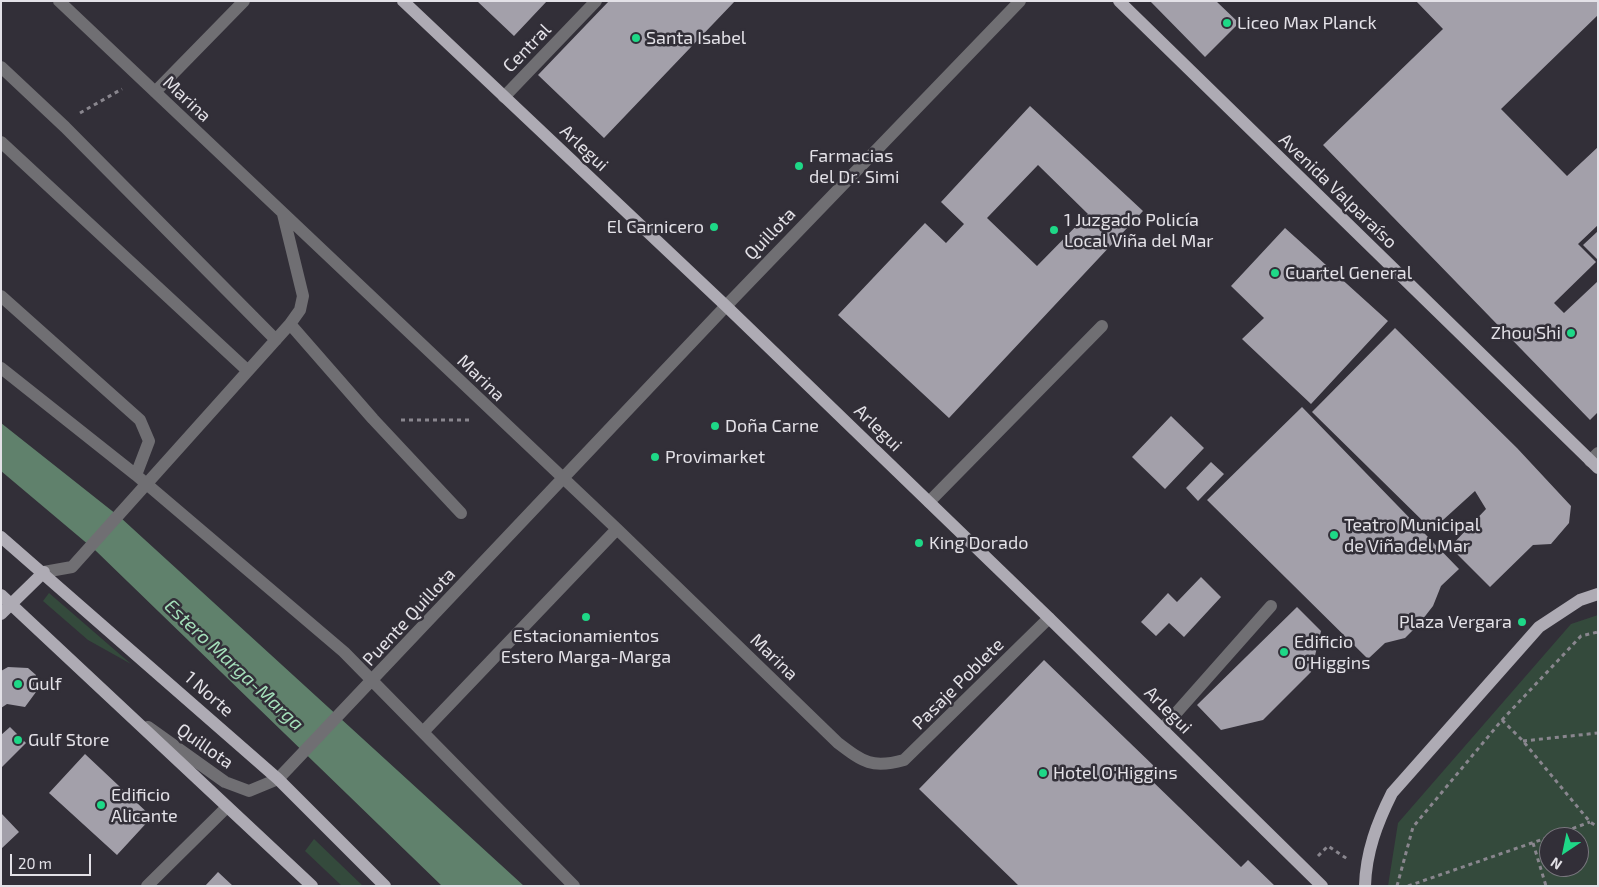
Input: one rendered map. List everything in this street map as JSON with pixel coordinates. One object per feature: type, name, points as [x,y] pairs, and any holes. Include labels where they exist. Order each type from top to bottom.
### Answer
[{"type":"main road","name":"Arlegui","points":[[403,1],[726,306],[1049,618],[1322,886]]},
{"type":"main road","name":"Avenida Valparaíso","points":[[1119,1],[1595,461]]},
{"type":"main road","name":"1 Norte","points":[[1,537],[44,572],[278,779],[385,886]]},
{"type":"main road","points":[[1,614],[44,572]]},
{"type":"main road","points":[[1365,886],[1365,871],[1377,823],[1392,793],[1539,627],[1580,600],[1598,594]]},
{"type":"main road","points":[[1,595],[13,604],[312,886]]},
{"type":"street","name":"Marina","points":[[59,1],[617,529],[838,743],[863,762],[885,766]]},
{"type":"street","points":[[155,92],[244,1]]},
{"type":"street","name":"Central","points":[[504,96],[596,1]]},
{"type":"street","name":"Quillota","points":[[548,494],[1020,1]]},
{"type":"street","points":[[1,67],[65,127],[276,340]]},
{"type":"street","points":[[1,142],[248,370]]},
{"type":"street","points":[[44,572],[72,568],[276,340],[300,310],[303,296],[283,214]]},
{"type":"street","points":[[1,296],[140,420],[149,441],[136,475]]},
{"type":"street","points":[[290,324],[373,419],[461,513]]},
{"type":"street","points":[[929,502],[1102,326]]},
{"type":"street","points":[[1,368],[136,475],[344,652],[574,886]]},
{"type":"street","name":"Puente Quillota","points":[[294,763],[548,494]]},
{"type":"street","points":[[423,732],[617,529]]},
{"type":"street","points":[[1162,729],[1271,606]]},
{"type":"street","name":"Pasaje Poblete","points":[[885,766],[904,760],[1049,618]]},
{"type":"street","name":"Quillota","points":[[124,709],[225,782],[249,791],[278,779],[294,763]]},
{"type":"street","points":[[147,886],[227,806]]},
{"type":"path","points":[[65,127],[76,115],[141,79]]},
{"type":"path","points":[[373,419],[500,420]]},
{"type":"path","points":[[1397,886],[1413,826],[1502,720],[1581,636],[1598,632]]},
{"type":"path","points":[[1502,720],[1523,741],[1590,822],[1598,827]]},
{"type":"path","points":[[1523,741],[1598,733]]},
{"type":"path","points":[[1576,827],[1590,822]]},
{"type":"path","points":[[1408,886],[1539,841]]},
{"type":"path","points":[[1533,843],[1546,886]]},
{"type":"shaded area","points":[[49,593],[131,664],[88,640],[43,601]]},
{"type":"shaded area","points":[[1598,615],[1598,886],[1388,886],[1398,823],[1571,624]]},
{"type":"shaded area","points":[[314,839],[363,886],[342,886],[305,851]]},
{"type":"water","name":"Estero Marga-Marga","points":[[1,423],[121,518],[524,886],[442,886],[96,551],[1,471]]},
{"type":"building","points":[[477,1],[547,1],[514,36]]},
{"type":"building","name":"Santa Isabel","points":[[609,1],[735,1],[604,138],[538,75]]},
{"type":"building","points":[[1150,1],[1216,1],[1239,23],[1205,57]]},
{"type":"building","points":[[1416,1],[1598,1],[1598,15],[1501,109],[1567,176],[1598,147],[1598,225],[1578,244],[1596,262],[1554,303],[1564,313],[1598,281],[1598,412],[1590,420],[1323,145],[1443,29]]},
{"type":"building","points":[[1030,106],[1143,211],[949,418],[838,315],[925,223],[946,243],[964,224],[941,202]],"holes":[[[1038,165],[1088,214],[1037,266],[987,218]]]},
{"type":"building","points":[[1285,228],[1388,321],[1311,404],[1242,339],[1264,318],[1231,286]]},
{"type":"building","points":[[1598,231],[1598,260],[1583,245]]},
{"type":"building","points":[[1395,328],[1517,448],[1571,506],[1569,523],[1551,544],[1533,545],[1490,587],[1450,547],[1486,509],[1475,491],[1432,530],[1312,412]]},
{"type":"building","name":"Teatro Municipal de Viña del Mar","points":[[1302,407],[1459,569],[1441,586],[1433,606],[1405,638],[1385,643],[1368,659],[1207,500]]},
{"type":"building","points":[[1171,416],[1204,448],[1165,489],[1132,457]]},
{"type":"building","points":[[1211,462],[1224,474],[1198,501],[1186,488]]},
{"type":"building","points":[[1201,577],[1221,597],[1184,637],[1169,623],[1156,636],[1141,622],[1168,593],[1177,602]]},
{"type":"building","name":"Edificio O'Higgins","points":[[1297,607],[1321,631],[1311,672],[1263,720],[1221,730],[1197,705]]},
{"type":"building","name":"Hotel O'Higgins","points":[[1044,660],[1156,768],[1148,777],[1241,867],[1248,860],[1275,886],[1019,886],[919,789]]},
{"type":"building","name":"Gulf","points":[[8,667],[28,668],[36,675],[36,692],[25,707],[7,704],[1,708],[1,671]]},
{"type":"building","points":[[10,727],[26,743],[1,768],[1,735]]},
{"type":"building","name":"Edificio Alicante","points":[[85,754],[152,817],[117,855],[49,793]]},
{"type":"building","points":[[1,813],[19,832],[1,849]]},
{"type":"building","points":[[218,872],[233,886],[205,886]]},
{"type":"place","name":"Liceo Max Planck","points":[[1227,23]]},
{"type":"place","name":"Santa Isabel","points":[[636,38]]},
{"type":"place","name":"Farmacias del Dr. Simi","points":[[799,166]]},
{"type":"place","name":"El Carnicero","points":[[714,227]]},
{"type":"place","name":"1 Juzgado Policía Local Viña del Mar","points":[[1054,230]]},
{"type":"place","name":"Cuartel General","points":[[1275,273]]},
{"type":"place","name":"Zhou Shi","points":[[1571,333]]},
{"type":"place","name":"Doña Carne","points":[[715,426]]},
{"type":"place","name":"Provimarket","points":[[655,457]]},
{"type":"place","name":"Teatro Municipal de Viña del Mar","points":[[1334,535]]},
{"type":"place","name":"King Dorado","points":[[919,543]]},
{"type":"place","name":"Estacionamientos Estero Marga-Marga","points":[[586,617]]},
{"type":"place","name":"Plaza Vergara","points":[[1522,622]]},
{"type":"place","name":"Edificio O'Higgins","points":[[1284,652]]},
{"type":"place","name":"Gulf","points":[[18,684]]},
{"type":"place","name":"Gulf Store","points":[[18,740]]},
{"type":"place","name":"Hotel O'Higgins","points":[[1043,773]]},
{"type":"place","name":"Edificio Alicante","points":[[101,805]]}]
